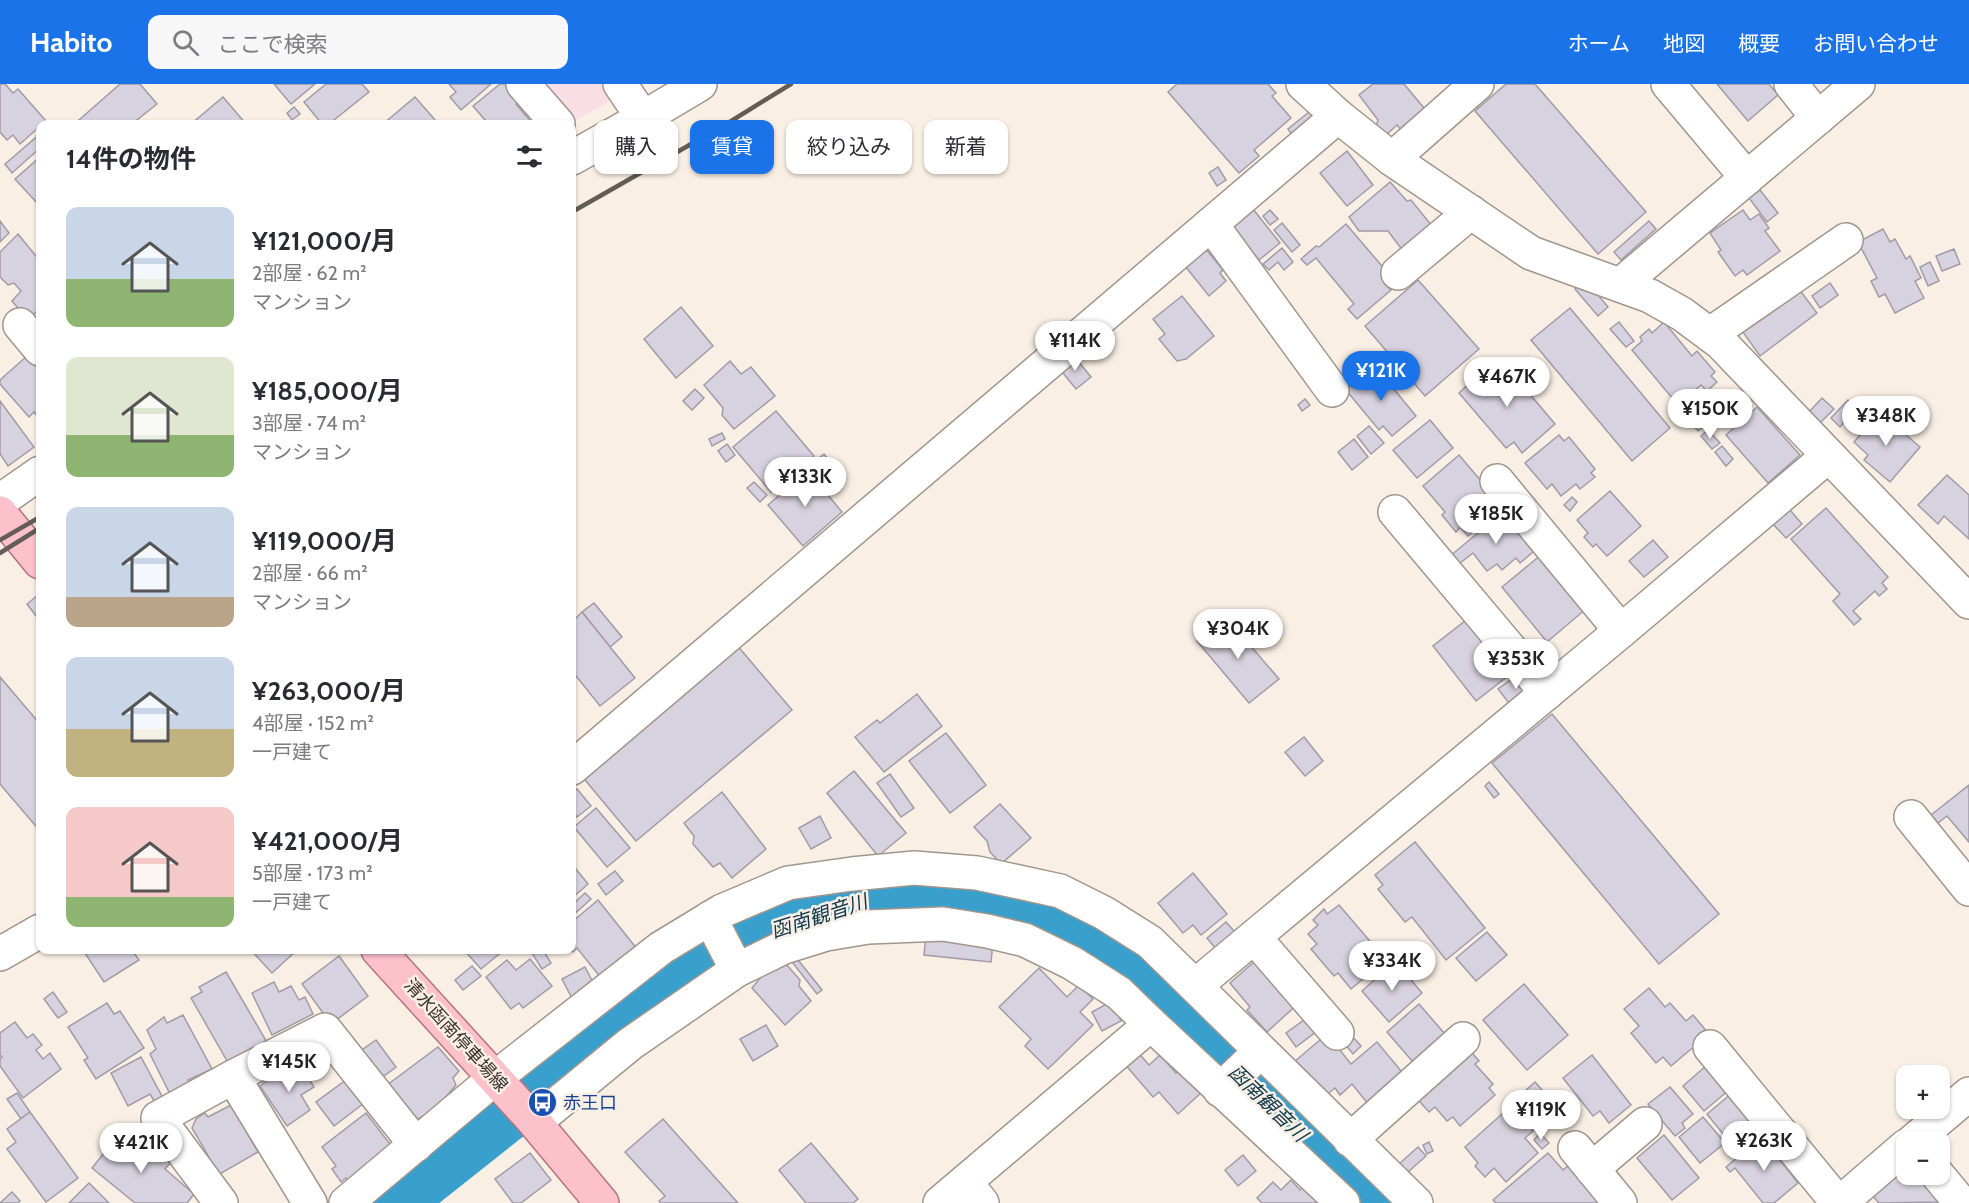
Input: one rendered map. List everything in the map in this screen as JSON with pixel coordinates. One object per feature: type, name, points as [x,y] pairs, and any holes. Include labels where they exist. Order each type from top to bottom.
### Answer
[{"type":"main road","points":[[0,513],[36,557]]},
{"type":"main road","name":"清水函南停車場線","points":[[382,954],[533,1120],[602,1203]]},
{"type":"street","points":[[523,84],[554,120]]},
{"type":"street","points":[[620,84],[644,118]]},
{"type":"street","points":[[576,150],[644,118],[700,84]]},
{"type":"street","points":[[1303,84],[1338,116],[1392,159],[1531,253],[1650,296],[1711,335],[1969,602]]},
{"type":"street","points":[[1392,159],[1477,84]]},
{"type":"street","points":[[1668,84],[1747,178]]},
{"type":"street","points":[[1791,84],[1818,118]]},
{"type":"street","points":[[1620,285],[1858,84]]},
{"type":"street","points":[[576,765],[1338,116]]},
{"type":"street","points":[[1398,273],[1471,212]]},
{"type":"street","points":[[1211,224],[1332,390]]},
{"type":"street","points":[[1711,335],[1846,240]]},
{"type":"street","points":[[1195,986],[1828,456]]},
{"type":"street","points":[[0,501],[36,476]]},
{"type":"street","points":[[1497,481],[1621,631]]},
{"type":"street","points":[[1395,512],[1547,693]]},
{"type":"street","points":[[1911,817],[1969,889]]},
{"type":"street","points":[[533,1120],[630,1044],[724,945],[722,911],[788,883],[914,868],[977,873],[1060,891],[1104,913],[1150,942],[1195,986],[1257,1055],[1416,1203]]},
{"type":"street","points":[[346,1203],[416,1145],[500,1083],[661,948],[724,945],[784,946],[826,934],[868,927],[943,924],[1025,940],[1072,963],[1119,993],[1224,1087],[1343,1203]]},
{"type":"street","points":[[0,954],[36,933]]},
{"type":"street","points":[[1254,937],[1337,1033]]},
{"type":"street","points":[[940,1203],[974,1192],[1151,1024]]},
{"type":"street","points":[[221,1203],[158,1119],[325,1030],[416,1145]]},
{"type":"street","points":[[1350,1140],[1463,1040]]},
{"type":"street","points":[[1710,1047],[1839,1203],[1896,1155]]},
{"type":"street","points":[[1224,1087],[1257,1055]]},
{"type":"street","points":[[233,1077],[310,1203]]},
{"type":"street","points":[[1925,1131],[1969,1094]]},
{"type":"street","points":[[1274,1134],[1306,1103]]},
{"type":"street","points":[[1620,1203],[1584,1158],[1645,1124]]},
{"type":"street","points":[[1946,1185],[1961,1203]]},
{"type":"shaded area","points":[[540,84],[641,84],[576,120],[571,120]]},
{"type":"building","points":[[0,84],[5,84],[13,93],[18,89],[45,120],[36,120],[36,130],[20,144],[13,135],[7,140],[0,132]]},
{"type":"building","points":[[120,84],[140,84],[157,104],[137,120],[79,120]]},
{"type":"building","points":[[274,84],[315,84],[291,104]]},
{"type":"building","points":[[326,84],[362,84],[369,92],[334,120],[319,120],[304,102]]},
{"type":"building","points":[[449,84],[491,84],[461,110],[450,97],[456,92]]},
{"type":"building","points":[[500,84],[505,84],[519,101],[516,104],[530,120],[485,120],[473,106]]},
{"type":"building","points":[[1177,84],[1268,84],[1276,93],[1272,96],[1291,118],[1254,150],[1259,156],[1239,173],[1168,92]]},
{"type":"building","points":[[1373,84],[1404,84],[1424,108],[1401,130],[1397,125],[1386,135],[1375,129],[1378,120],[1359,95]]},
{"type":"building","points":[[1506,84],[1535,84],[1646,212],[1598,254],[1475,111]]},
{"type":"building","points":[[1717,84],[1769,84],[1778,95],[1748,121]]},
{"type":"building","points":[[223,97],[243,120],[196,120]]},
{"type":"building","points":[[415,97],[435,120],[388,120]]},
{"type":"building","points":[[294,107],[300,114],[292,120],[287,113]]},
{"type":"building","points":[[1309,112],[1316,122],[1294,138],[1288,129]]},
{"type":"building","points":[[36,137],[36,152],[12,173],[5,164]]},
{"type":"building","points":[[1347,151],[1373,185],[1347,206],[1320,173]]},
{"type":"building","points":[[36,161],[36,202],[15,179]]},
{"type":"building","points":[[1218,167],[1226,180],[1217,186],[1209,173]]},
{"type":"building","points":[[1390,182],[1407,201],[1411,200],[1432,226],[1403,251],[1388,231],[1359,231],[1349,217]]},
{"type":"building","points":[[1760,190],[1778,213],[1767,222],[1749,198]]},
{"type":"building","points":[[1253,209],[1280,243],[1259,260],[1232,225]]},
{"type":"building","points":[[1270,210],[1278,219],[1270,225],[1263,216]]},
{"type":"building","points":[[1743,210],[1750,220],[1759,214],[1769,228],[1765,231],[1780,251],[1747,275],[1743,270],[1735,276],[1718,252],[1721,250],[1710,233]]},
{"type":"building","points":[[0,221],[9,233],[0,242]]},
{"type":"building","points":[[1649,221],[1656,229],[1621,260],[1614,252]]},
{"type":"building","points":[[1282,223],[1300,245],[1292,252],[1274,230]]},
{"type":"building","points":[[1346,224],[1393,279],[1386,285],[1391,290],[1357,319],[1348,309],[1354,304],[1316,258],[1307,265],[1301,259]]},
{"type":"building","points":[[1883,229],[1890,242],[1895,239],[1906,259],[1910,256],[1921,278],[1915,281],[1924,298],[1895,313],[1885,294],[1879,297],[1871,281],[1877,278],[1858,242]]},
{"type":"building","points":[[18,234],[36,256],[36,312],[28,320],[12,301],[21,291],[14,283],[8,285],[0,277],[0,252]]},
{"type":"building","points":[[1205,248],[1223,270],[1220,273],[1226,281],[1209,296],[1185,266]]},
{"type":"building","points":[[1282,248],[1293,262],[1284,270],[1278,262],[1269,270],[1263,264]]},
{"type":"building","points":[[1954,249],[1960,264],[1942,271],[1936,256]]},
{"type":"building","points":[[1930,262],[1939,281],[1928,286],[1920,267]]},
{"type":"building","points":[[1418,280],[1479,349],[1425,396],[1365,326]]},
{"type":"building","points":[[1830,283],[1838,295],[1820,308],[1812,296]]},
{"type":"building","points":[[1580,284],[1594,290],[1608,307],[1598,316],[1575,289]]},
{"type":"building","points":[[1796,285],[1817,313],[1760,356],[1740,328]]},
{"type":"building","points":[[1182,296],[1214,336],[1186,359],[1177,361],[1159,339],[1165,334],[1153,319]]},
{"type":"building","points":[[681,307],[713,346],[676,378],[644,339]]},
{"type":"building","points":[[1570,308],[1670,428],[1632,461],[1531,340]]},
{"type":"building","points":[[1619,322],[1634,341],[1626,347],[1610,329]]},
{"type":"building","points":[[1664,322],[1692,356],[1697,351],[1715,372],[1711,376],[1717,382],[1707,391],[1701,385],[1678,405],[1632,350],[1642,341],[1640,337],[1649,329],[1652,333]]},
{"type":"building","points":[[27,356],[36,366],[36,415],[34,412],[29,417],[0,384],[0,380]]},
{"type":"building","points":[[1074,356],[1091,377],[1076,389],[1059,368]]},
{"type":"building","points":[[1501,360],[1555,424],[1522,453],[1514,442],[1506,448],[1459,393],[1475,378],[1477,381]]},
{"type":"building","points":[[730,361],[741,374],[751,367],[775,396],[734,429],[722,415],[723,408],[704,385]]},
{"type":"building","points":[[1374,365],[1416,416],[1392,436],[1383,426],[1379,430],[1346,390]]},
{"type":"building","points":[[695,389],[704,398],[692,410],[683,401]]},
{"type":"building","points":[[1822,398],[1834,409],[1820,423],[1809,412]]},
{"type":"building","points":[[1305,399],[1310,405],[1302,411],[1298,405]]},
{"type":"building","points":[[1691,400],[1709,421],[1698,431],[1680,410]]},
{"type":"building","points":[[1848,400],[1857,408],[1840,427],[1831,418]]},
{"type":"building","points":[[0,401],[34,447],[8,466],[0,454]]},
{"type":"building","points":[[1757,407],[1800,455],[1768,483],[1726,435]]},
{"type":"building","points":[[776,411],[814,456],[771,492],[733,447]]},
{"type":"building","points":[[1880,412],[1920,447],[1890,482],[1864,460],[1868,455],[1854,442]]},
{"type":"building","points":[[1430,420],[1453,448],[1417,478],[1393,450]]},
{"type":"building","points":[[1369,426],[1384,443],[1371,454],[1357,436]]},
{"type":"building","points":[[1708,430],[1720,443],[1712,449],[1701,436]]},
{"type":"building","points":[[722,433],[725,439],[712,446],[709,439]]},
{"type":"building","points":[[1559,435],[1564,441],[1569,437],[1595,469],[1591,473],[1595,477],[1580,489],[1576,484],[1561,496],[1552,484],[1547,489],[1525,463]]},
{"type":"building","points":[[1354,439],[1368,457],[1352,470],[1338,452]]},
{"type":"building","points":[[727,444],[735,455],[726,462],[718,451]]},
{"type":"building","points":[[1722,446],[1733,459],[1726,466],[1715,452]]},
{"type":"building","points":[[824,454],[838,472],[824,484],[810,465]]},
{"type":"building","points":[[1459,455],[1503,507],[1468,536],[1460,527],[1456,532],[1442,515],[1445,512],[1423,486]]},
{"type":"building","points":[[808,471],[842,512],[803,546],[768,505]]},
{"type":"building","points":[[1947,475],[1969,495],[1969,539],[1944,516],[1938,524],[1918,505]]},
{"type":"building","points":[[754,482],[767,495],[760,502],[747,488]]},
{"type":"building","points":[[1610,491],[1641,526],[1607,556],[1596,544],[1593,547],[1584,537],[1588,533],[1577,520]]},
{"type":"building","points":[[1572,497],[1577,502],[1570,511],[1564,505]]},
{"type":"building","points":[[1826,508],[1888,577],[1882,583],[1887,589],[1879,596],[1875,591],[1853,611],[1861,619],[1854,625],[1833,601],[1840,594],[1791,539]]},
{"type":"building","points":[[1507,509],[1519,524],[1514,528],[1520,535],[1525,530],[1539,547],[1520,563],[1516,558],[1502,570],[1497,564],[1487,571],[1473,553],[1451,570],[1444,561]]},
{"type":"building","points":[[1790,510],[1802,524],[1786,538],[1773,524]]},
{"type":"building","points":[[1653,540],[1668,557],[1644,577],[1629,561]]},
{"type":"building","points":[[1542,554],[1587,608],[1547,642],[1502,587]]},
{"type":"building","points":[[36,597],[36,616],[27,604]]},
{"type":"building","points":[[594,603],[622,637],[610,647],[582,612]]},
{"type":"building","points":[[582,612],[635,678],[600,706],[576,676],[576,618]]},
{"type":"building","points":[[1226,617],[1279,679],[1249,703],[1197,641]]},
{"type":"building","points":[[1470,617],[1513,672],[1476,701],[1433,646]]},
{"type":"building","points":[[736,644],[792,710],[636,841],[580,774]]},
{"type":"building","points":[[1519,674],[1533,692],[1512,707],[1498,689]]},
{"type":"building","points":[[0,677],[36,719],[36,826],[0,784]]},
{"type":"building","points":[[917,694],[942,726],[884,772],[855,737],[877,720],[880,723]]},
{"type":"building","points":[[1552,714],[1719,914],[1659,964],[1492,763]]},
{"type":"building","points":[[946,733],[986,785],[950,813],[909,761]]},
{"type":"building","points":[[1304,737],[1323,761],[1305,776],[1285,752]]},
{"type":"building","points":[[854,771],[906,833],[878,856],[827,793]]},
{"type":"building","points":[[890,774],[914,808],[901,817],[877,783]]},
{"type":"building","points":[[1489,782],[1499,794],[1494,798],[1485,786]]},
{"type":"building","points":[[1969,785],[1969,842],[1947,816],[1938,823],[1931,815]]},
{"type":"building","points":[[576,790],[591,806],[577,817],[576,816]]},
{"type":"building","points":[[722,792],[766,849],[732,878],[720,863],[713,867],[693,844],[694,836],[684,823]]},
{"type":"building","points":[[1000,804],[1031,838],[1001,864],[990,852],[987,841],[974,827]]},
{"type":"building","points":[[596,808],[630,848],[607,867],[576,829],[576,825]]},
{"type":"building","points":[[820,816],[831,838],[811,849],[799,828]]},
{"type":"building","points":[[1415,842],[1485,928],[1446,960],[1412,917],[1405,922],[1378,889],[1383,885],[1375,875]]},
{"type":"building","points":[[576,869],[588,884],[576,894]]},
{"type":"building","points":[[615,871],[623,881],[606,895],[598,884]]},
{"type":"building","points":[[1193,873],[1227,914],[1201,935],[1193,925],[1183,933],[1158,903]]},
{"type":"building","points":[[585,893],[591,899],[576,912],[576,901]]},
{"type":"building","points":[[598,900],[637,949],[601,978],[576,949],[576,919]]},
{"type":"building","points":[[1339,905],[1386,960],[1351,989],[1338,973],[1334,976],[1311,949],[1317,944],[1308,934],[1318,925],[1313,920],[1324,909],[1327,914]]},
{"type":"building","points":[[1226,922],[1241,939],[1221,955],[1207,938]]},
{"type":"building","points":[[1487,932],[1507,955],[1476,981],[1456,958]]},
{"type":"building","points":[[926,935],[993,942],[991,962],[924,955]]},
{"type":"building","points":[[86,954],[135,954],[139,960],[104,982]]},
{"type":"building","points":[[255,954],[293,954],[272,973]]},
{"type":"building","points":[[468,954],[499,954],[481,969]]},
{"type":"building","points":[[533,954],[545,954],[551,963],[542,969]]},
{"type":"building","points":[[794,955],[822,990],[817,994],[789,958]]},
{"type":"building","points":[[339,956],[368,996],[331,1024],[302,984]]},
{"type":"building","points":[[530,959],[552,986],[523,1008],[519,1003],[511,1009],[486,977],[507,960],[516,970]]},
{"type":"building","points":[[1255,961],[1301,1001],[1267,1032],[1247,1010],[1250,1007],[1230,983]]},
{"type":"building","points":[[785,963],[800,980],[799,986],[811,1001],[785,1025],[752,988],[770,966],[775,970]]},
{"type":"building","points":[[1391,965],[1397,971],[1401,968],[1422,993],[1389,1022],[1362,991]]},
{"type":"building","points":[[472,966],[481,976],[463,990],[455,980]]},
{"type":"building","points":[[585,967],[597,990],[574,1002],[562,979]]},
{"type":"building","points":[[1039,968],[1067,997],[1079,985],[1093,999],[1080,1012],[1093,1025],[1048,1069],[1025,1046],[1031,1039],[999,1007]]},
{"type":"building","points":[[226,972],[268,1044],[230,1066],[191,998],[202,992],[199,987]]},
{"type":"building","points":[[274,982],[279,992],[291,986],[299,1000],[305,997],[313,1014],[272,1035],[252,993]]},
{"type":"building","points":[[1524,984],[1568,1035],[1527,1070],[1483,1020]]},
{"type":"building","points":[[1649,988],[1665,1007],[1670,1003],[1686,1021],[1693,1015],[1709,1034],[1671,1066],[1663,1057],[1656,1063],[1631,1033],[1639,1026],[1624,1009]]},
{"type":"building","points":[[53,992],[67,1012],[58,1018],[44,999]]},
{"type":"building","points":[[1112,1001],[1121,1021],[1102,1031],[1092,1012]]},
{"type":"building","points":[[107,1003],[114,1014],[120,1011],[144,1048],[96,1079],[84,1060],[88,1058],[68,1027]]},
{"type":"building","points":[[1419,1004],[1451,1041],[1419,1069],[1387,1032]]},
{"type":"building","points":[[183,1015],[212,1069],[188,1080],[189,1083],[170,1094],[150,1054],[156,1049],[147,1030],[164,1017],[167,1023]]},
{"type":"building","points":[[1311,1015],[1321,1028],[1296,1047],[1286,1033]]},
{"type":"building","points":[[15,1022],[27,1038],[33,1034],[42,1045],[36,1050],[43,1059],[50,1053],[61,1069],[23,1098],[0,1066],[2,1057],[0,1055],[0,1033]]},
{"type":"building","points":[[766,1025],[778,1046],[753,1061],[740,1039]]},
{"type":"building","points":[[1327,1034],[1351,1064],[1377,1042],[1407,1078],[1369,1105],[1352,1084],[1340,1095],[1335,1088],[1324,1097],[1294,1062]]},
{"type":"building","points":[[1352,1036],[1361,1046],[1353,1054],[1344,1043]]},
{"type":"building","points":[[376,1040],[396,1067],[376,1082],[356,1054]]},
{"type":"building","points":[[1466,1046],[1479,1061],[1475,1064],[1493,1084],[1489,1088],[1495,1095],[1460,1126],[1453,1117],[1447,1121],[1435,1107],[1429,1112],[1413,1094]]},
{"type":"building","points":[[438,1047],[459,1071],[453,1078],[456,1085],[434,1111],[418,1119],[383,1088]]},
{"type":"building","points":[[1136,1050],[1149,1065],[1160,1055],[1176,1073],[1182,1068],[1203,1091],[1178,1114],[1159,1092],[1153,1097],[1123,1062]]},
{"type":"building","points":[[1592,1055],[1631,1105],[1609,1123],[1600,1111],[1593,1116],[1563,1078]]},
{"type":"building","points":[[141,1057],[164,1100],[156,1104],[150,1094],[128,1106],[111,1073]]},
{"type":"building","points":[[297,1061],[314,1087],[301,1095],[310,1110],[287,1126],[260,1086]]},
{"type":"building","points":[[1707,1065],[1729,1090],[1704,1111],[1683,1086]]},
{"type":"building","points":[[350,1077],[368,1100],[334,1126],[316,1102]]},
{"type":"building","points":[[1535,1082],[1552,1101],[1534,1116],[1518,1097]]},
{"type":"building","points":[[1670,1087],[1693,1114],[1682,1123],[1685,1128],[1675,1136],[1648,1104]]},
{"type":"building","points":[[17,1093],[30,1112],[21,1119],[7,1099]]},
{"type":"building","points":[[1732,1093],[1753,1119],[1728,1140],[1707,1114]]},
{"type":"building","points":[[231,1105],[258,1152],[218,1175],[192,1128],[196,1119],[205,1113],[208,1117]]},
{"type":"building","points":[[1511,1106],[1533,1131],[1525,1138],[1538,1153],[1506,1182],[1494,1168],[1485,1177],[1475,1166],[1478,1163],[1465,1147]]},
{"type":"building","points":[[30,1112],[78,1178],[46,1202],[7,1149],[16,1142],[7,1129]]},
{"type":"building","points":[[366,1113],[393,1148],[348,1181],[346,1178],[341,1182],[332,1169],[336,1166],[322,1147]]},
{"type":"building","points":[[1703,1117],[1725,1143],[1700,1163],[1679,1137]]},
{"type":"building","points":[[663,1119],[738,1203],[661,1203],[659,1201],[665,1196],[625,1152]]},
{"type":"building","points":[[121,1132],[146,1153],[151,1147],[170,1163],[165,1169],[194,1194],[187,1203],[135,1203],[92,1168]]},
{"type":"building","points":[[1540,1133],[1549,1143],[1542,1149],[1534,1140]]},
{"type":"building","points":[[1664,1135],[1699,1178],[1672,1200],[1637,1158]]},
{"type":"building","points":[[1762,1137],[1798,1183],[1774,1203],[1763,1203],[1735,1168],[1730,1172],[1726,1167]]},
{"type":"building","points":[[1429,1142],[1433,1151],[1427,1154],[1423,1145]]},
{"type":"building","points":[[811,1143],[858,1199],[853,1203],[806,1203],[779,1170]]},
{"type":"building","points":[[1418,1147],[1426,1156],[1407,1173],[1399,1164]]},
{"type":"building","points":[[530,1153],[551,1180],[521,1203],[513,1203],[495,1179]]},
{"type":"building","points":[[1548,1153],[1563,1170],[1568,1166],[1599,1203],[1496,1203],[1493,1200]]},
{"type":"building","points":[[1243,1155],[1256,1171],[1238,1186],[1225,1170]]},
{"type":"building","points":[[1896,1175],[1896,1185],[1928,1185],[1941,1202],[1879,1203],[1872,1195]]},
{"type":"building","points":[[1291,1180],[1300,1190],[1303,1187],[1318,1203],[1262,1203],[1257,1198],[1273,1182],[1281,1190]]},
{"type":"building","points":[[89,1183],[109,1203],[69,1203]]},
{"type":"building","points":[[12,1192],[20,1201],[18,1203],[0,1203]]},
{"type":"waterway","name":"函南観音川","points":[[391,1203],[696,961],[787,922],[819,912],[877,897],[951,895],[1061,927],[1146,983],[1370,1203]]},
{"type":"railway","points":[[576,210],[728,123],[791,84]]},
{"type":"railway","points":[[0,540],[36,519]]},
{"type":"railway","points":[[0,553],[36,530]]},
{"type":"place","name":"赤王口","points":[[542,1103]]}]
